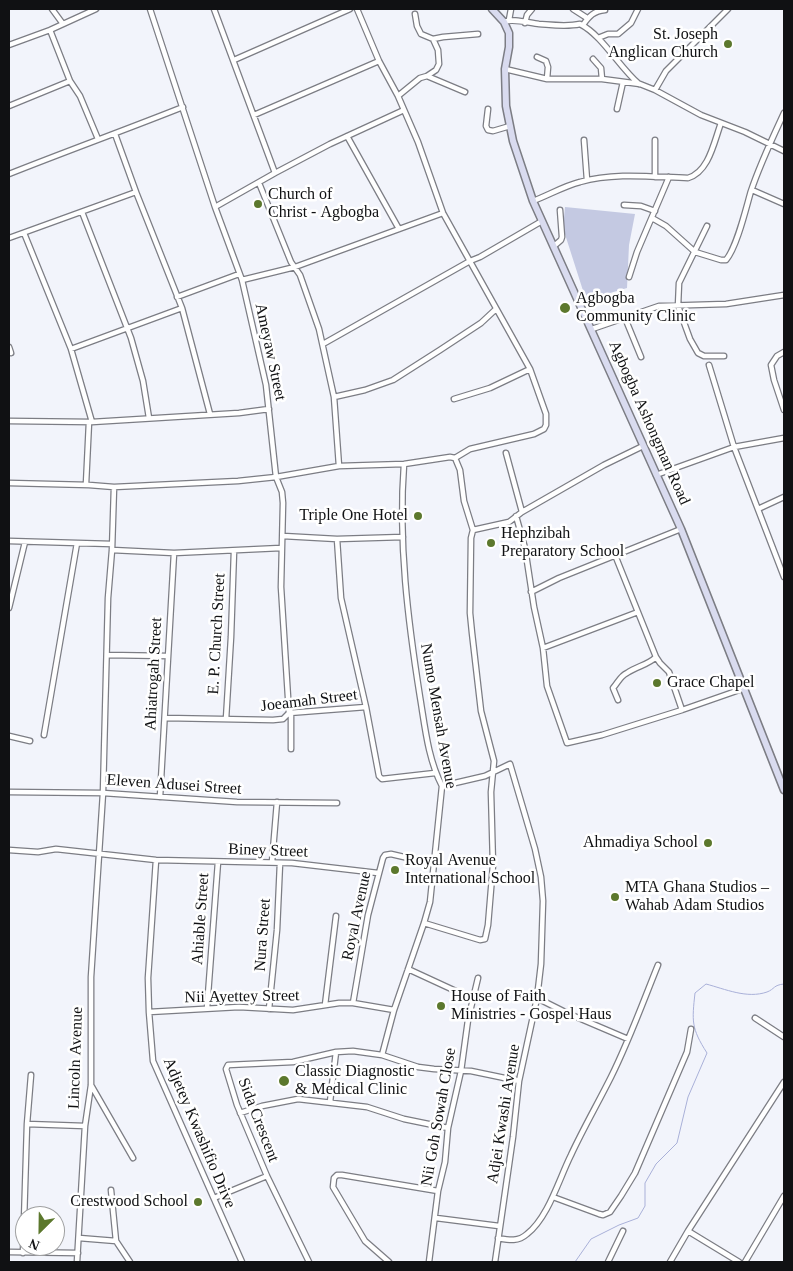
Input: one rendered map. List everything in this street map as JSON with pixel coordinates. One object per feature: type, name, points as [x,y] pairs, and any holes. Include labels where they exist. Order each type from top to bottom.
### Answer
[{"type":"street","points":[[52,9],[63,24]]},
{"type":"street","points":[[9,45],[50,30],[96,9]]},
{"type":"street","name":"Ameyaw Street","points":[[150,9],[215,207],[242,280],[266,384],[276,477],[282,492],[281,596],[291,749]]},
{"type":"street","points":[[214,9],[275,173]]},
{"type":"street","points":[[234,60],[350,9]]},
{"type":"street","points":[[9,483],[86,484],[114,487],[276,477],[339,466],[404,464],[450,457],[455,458],[470,449],[534,434],[544,429],[546,414],[530,369],[443,213],[418,142],[398,96],[379,61],[357,9]]},
{"type":"street","points":[[492,9],[506,21],[566,26],[580,24],[598,38],[616,60],[640,84]]},
{"type":"street","points":[[506,21],[510,9]]},
{"type":"street","points":[[525,23],[532,9]]},
{"type":"street","points":[[573,9],[587,18]]},
{"type":"street","points":[[598,38],[608,34],[618,34],[631,23],[638,9]]},
{"type":"street","points":[[655,90],[666,71],[728,9]]},
{"type":"street","points":[[583,26],[587,18],[596,11],[605,10]]},
{"type":"street","points":[[398,96],[420,78],[436,70],[439,64],[438,50],[433,40],[421,34],[417,26],[415,14]]},
{"type":"street","name":"Agbogba Ashongman Road","points":[[506,21],[510,39],[506,69],[505,101],[510,126],[534,201],[681,529],[784,790]]},
{"type":"street","points":[[50,30],[70,81],[80,96],[98,139]]},
{"type":"street","points":[[433,40],[443,37],[478,34]]},
{"type":"street","points":[[537,57],[546,61],[548,67],[547,79]]},
{"type":"street","points":[[593,59],[601,68],[602,79]]},
{"type":"street","points":[[254,115],[379,61]]},
{"type":"street","points":[[506,69],[547,79],[602,79],[640,84],[655,90],[700,115],[784,151]]},
{"type":"street","points":[[427,76],[465,92]]},
{"type":"street","points":[[9,106],[70,81]]},
{"type":"street","points":[[617,109],[623,82]]},
{"type":"street","points":[[9,174],[183,107]]},
{"type":"street","points":[[488,109],[486,126],[488,130],[493,131],[510,126]]},
{"type":"street","points":[[215,207],[330,144],[404,110]]},
{"type":"street","points":[[652,218],[666,226],[695,252],[721,260],[728,258],[769,143],[784,113]]},
{"type":"street","points":[[534,201],[566,186],[587,180],[614,176],[688,178],[695,176],[706,164],[722,123]]},
{"type":"street","points":[[115,134],[182,308],[210,414]]},
{"type":"street","points":[[347,136],[399,230]]},
{"type":"street","points":[[584,140],[587,180]]},
{"type":"street","points":[[655,140],[655,176]]},
{"type":"street","points":[[629,277],[637,252],[669,177]]},
{"type":"street","points":[[259,183],[291,262],[300,275],[306,289],[324,344],[334,397],[339,466]]},
{"type":"street","points":[[752,190],[784,204]]},
{"type":"street","points":[[9,238],[136,192]]},
{"type":"street","points":[[624,205],[641,206],[655,211]]},
{"type":"street","points":[[554,246],[562,237],[560,210]]},
{"type":"street","points":[[82,212],[127,328],[143,381],[149,418]]},
{"type":"street","points":[[242,280],[294,267],[443,213]]},
{"type":"street","points":[[324,344],[542,221]]},
{"type":"street","points":[[707,226],[679,282],[678,306],[690,339],[698,353],[704,356],[724,356]]},
{"type":"street","points":[[24,233],[71,349],[91,422],[86,484]]},
{"type":"street","points":[[177,297],[239,274]]},
{"type":"street","points":[[592,329],[659,306],[726,304],[784,294]]},
{"type":"street","points":[[71,349],[182,308]]},
{"type":"street","points":[[334,397],[365,390],[392,380],[481,323],[496,309]]},
{"type":"street","points":[[625,318],[641,357]]},
{"type":"street","points":[[9,347],[11,353]]},
{"type":"street","points":[[784,352],[778,356],[771,366],[784,410]]},
{"type":"street","points":[[709,365],[734,447],[758,509],[782,560],[784,577]]},
{"type":"street","points":[[454,399],[490,388],[530,369]]},
{"type":"street","points":[[9,421],[91,422],[239,413],[269,409]]},
{"type":"street","points":[[656,475],[734,447],[784,438]]},
{"type":"street","points":[[473,530],[509,522],[522,512],[604,464],[643,446]]},
{"type":"street","points":[[506,453],[522,512]]},
{"type":"street","points":[[424,923],[480,940],[485,939],[493,865],[492,771],[494,761],[481,711],[471,623],[471,538],[473,530],[464,501],[460,470],[455,458]]},
{"type":"street","name":"Numo Mensah Avenue","points":[[382,1055],[394,1010],[430,902],[442,786],[435,773],[426,735],[411,640],[403,537],[404,464]]},
{"type":"street","name":"Lincoln Avenue","points":[[77,1262],[85,1126],[91,1085],[91,977],[103,793],[108,598],[114,487]]},
{"type":"street","points":[[758,509],[784,497]]},
{"type":"street","points":[[516,516],[525,548],[531,592],[543,648],[547,686],[567,743],[594,738],[745,688]]},
{"type":"street","points":[[531,592],[559,578],[681,529]]},
{"type":"street","points":[[283,536],[337,539],[403,537]]},
{"type":"street","points":[[337,539],[341,598],[380,778],[382,780],[435,773]]},
{"type":"street","points":[[9,541],[112,544]]},
{"type":"street","points":[[9,608],[25,542]]},
{"type":"street","points":[[44,735],[78,543]]},
{"type":"street","points":[[112,550],[174,553],[281,548]]},
{"type":"street","name":"E. P. Church Street","points":[[226,719],[234,551]]},
{"type":"street","name":"Ahiatrogah Street","points":[[160,797],[174,553]]},
{"type":"street","points":[[615,556],[656,657],[669,672],[682,710]]},
{"type":"street","points":[[543,648],[638,612]]},
{"type":"street","points":[[107,655],[168,656]]},
{"type":"street","points":[[618,700],[613,688],[621,677],[627,672],[651,662],[656,657]]},
{"type":"street","name":"Joeamah Street","points":[[165,718],[273,720],[283,719],[290,713],[366,707]]},
{"type":"street","points":[[9,736],[30,741]]},
{"type":"street","name":"Adjei Kwashi Avenue","points":[[492,771],[510,764],[527,818],[541,877],[543,901],[541,964],[537,998],[519,1081],[495,1262]]},
{"type":"street","points":[[442,786],[485,776],[492,771]]},
{"type":"street","name":"Eleven Adusei Street","points":[[9,792],[103,793],[237,802],[337,803]]},
{"type":"street","points":[[272,862],[277,802]]},
{"type":"street","name":"Biney Street","points":[[9,850],[38,852],[56,849],[156,860],[272,862],[378,873]]},
{"type":"street","name":"Royal Avenue","points":[[353,1003],[366,924],[383,858],[385,855],[391,854],[434,864]]},
{"type":"street","name":"Adjetey Kwashifio Drive","points":[[156,860],[148,978],[153,1061],[242,1262]]},
{"type":"street","name":"Ahiable Street","points":[[208,1008],[218,862]]},
{"type":"street","name":"Nura Street","points":[[269,1009],[277,930],[280,863]]},
{"type":"street","points":[[325,1005],[336,916]]},
{"type":"street","points":[[498,1238],[514,1240],[527,1234],[534,1227],[553,1197],[563,1170],[611,1077],[658,965]]},
{"type":"street","points":[[408,969],[473,999]]},
{"type":"street","name":"Nii Goh Sowah Close","points":[[429,1262],[438,1191],[446,1162],[448,1128],[461,1071],[478,978]]},
{"type":"street","points":[[537,998],[628,1039]]},
{"type":"street","name":"Nii Ayettey Street","points":[[149,1012],[238,1007],[293,1010],[339,1002],[394,1010]]},
{"type":"street","points":[[755,1018],[784,1037]]},
{"type":"street","points":[[553,1197],[599,1214],[604,1215],[610,1212],[622,1196],[643,1155],[687,1052],[691,1029]]},
{"type":"street","name":"Sida Crescent","points":[[309,1262],[267,1176],[240,1113],[226,1069],[228,1065],[293,1062],[353,1050],[382,1055],[418,1066],[471,1071],[519,1081]]},
{"type":"street","points":[[330,1102],[336,1052]]},
{"type":"street","points":[[24,1206],[27,1124],[31,1074]]},
{"type":"street","points":[[670,1262],[784,1082]]},
{"type":"street","points":[[91,1085],[133,1158]]},
{"type":"street","points":[[240,1113],[262,1106],[298,1099],[367,1107],[404,1119],[448,1128]]},
{"type":"street","points":[[27,1124],[85,1126]]},
{"type":"street","points":[[389,1262],[365,1241],[333,1187],[334,1178],[337,1175],[342,1175],[438,1191]]},
{"type":"street","points":[[214,1198],[267,1176]]},
{"type":"street","points":[[111,1190],[116,1241],[130,1262]]},
{"type":"street","points":[[745,1262],[784,1196]]},
{"type":"street","points":[[436,1218],[499,1226]]},
{"type":"street","points":[[614,1262],[608,1262],[623,1231]]},
{"type":"street","points":[[688,1231],[739,1262]]},
{"type":"street","points":[[79,1238],[116,1241]]},
{"type":"street","points":[[65,1253],[78,1253]]},
{"type":"shaded area","points":[[565,207],[635,214],[629,245],[627,288],[586,300],[563,228]]},
{"type":"waterway","points":[[575,1262],[591,1239],[638,1218],[645,1206],[645,1183],[656,1164],[677,1143],[688,1097],[707,1053],[695,1030],[693,1011],[695,993],[706,984],[744,994],[759,994],[784,984]]},
{"type":"place","name":"St. Joseph Anglican Church","points":[[728,44]]},
{"type":"place","name":"Church of Christ - Agbogba","points":[[258,204]]},
{"type":"place","name":"Agbogba Community Clinic","points":[[565,308]]},
{"type":"place","name":"Triple One Hotel","points":[[418,516]]},
{"type":"place","name":"Hephzibah Preparatory School","points":[[491,543]]},
{"type":"place","name":"Grace Chapel","points":[[657,683]]},
{"type":"place","name":"Ahmadiya School","points":[[708,843]]},
{"type":"place","name":"Royal Avenue International School","points":[[395,870]]},
{"type":"place","name":"MTA Ghana Studios – Wahab Adam Studios","points":[[615,897]]},
{"type":"place","name":"House of Faith Ministries - Gospel Haus","points":[[441,1006]]},
{"type":"place","name":"Classic Diagnostic & Medical Clinic","points":[[284,1081]]},
{"type":"place","name":"Crestwood School","points":[[198,1202]]}]
